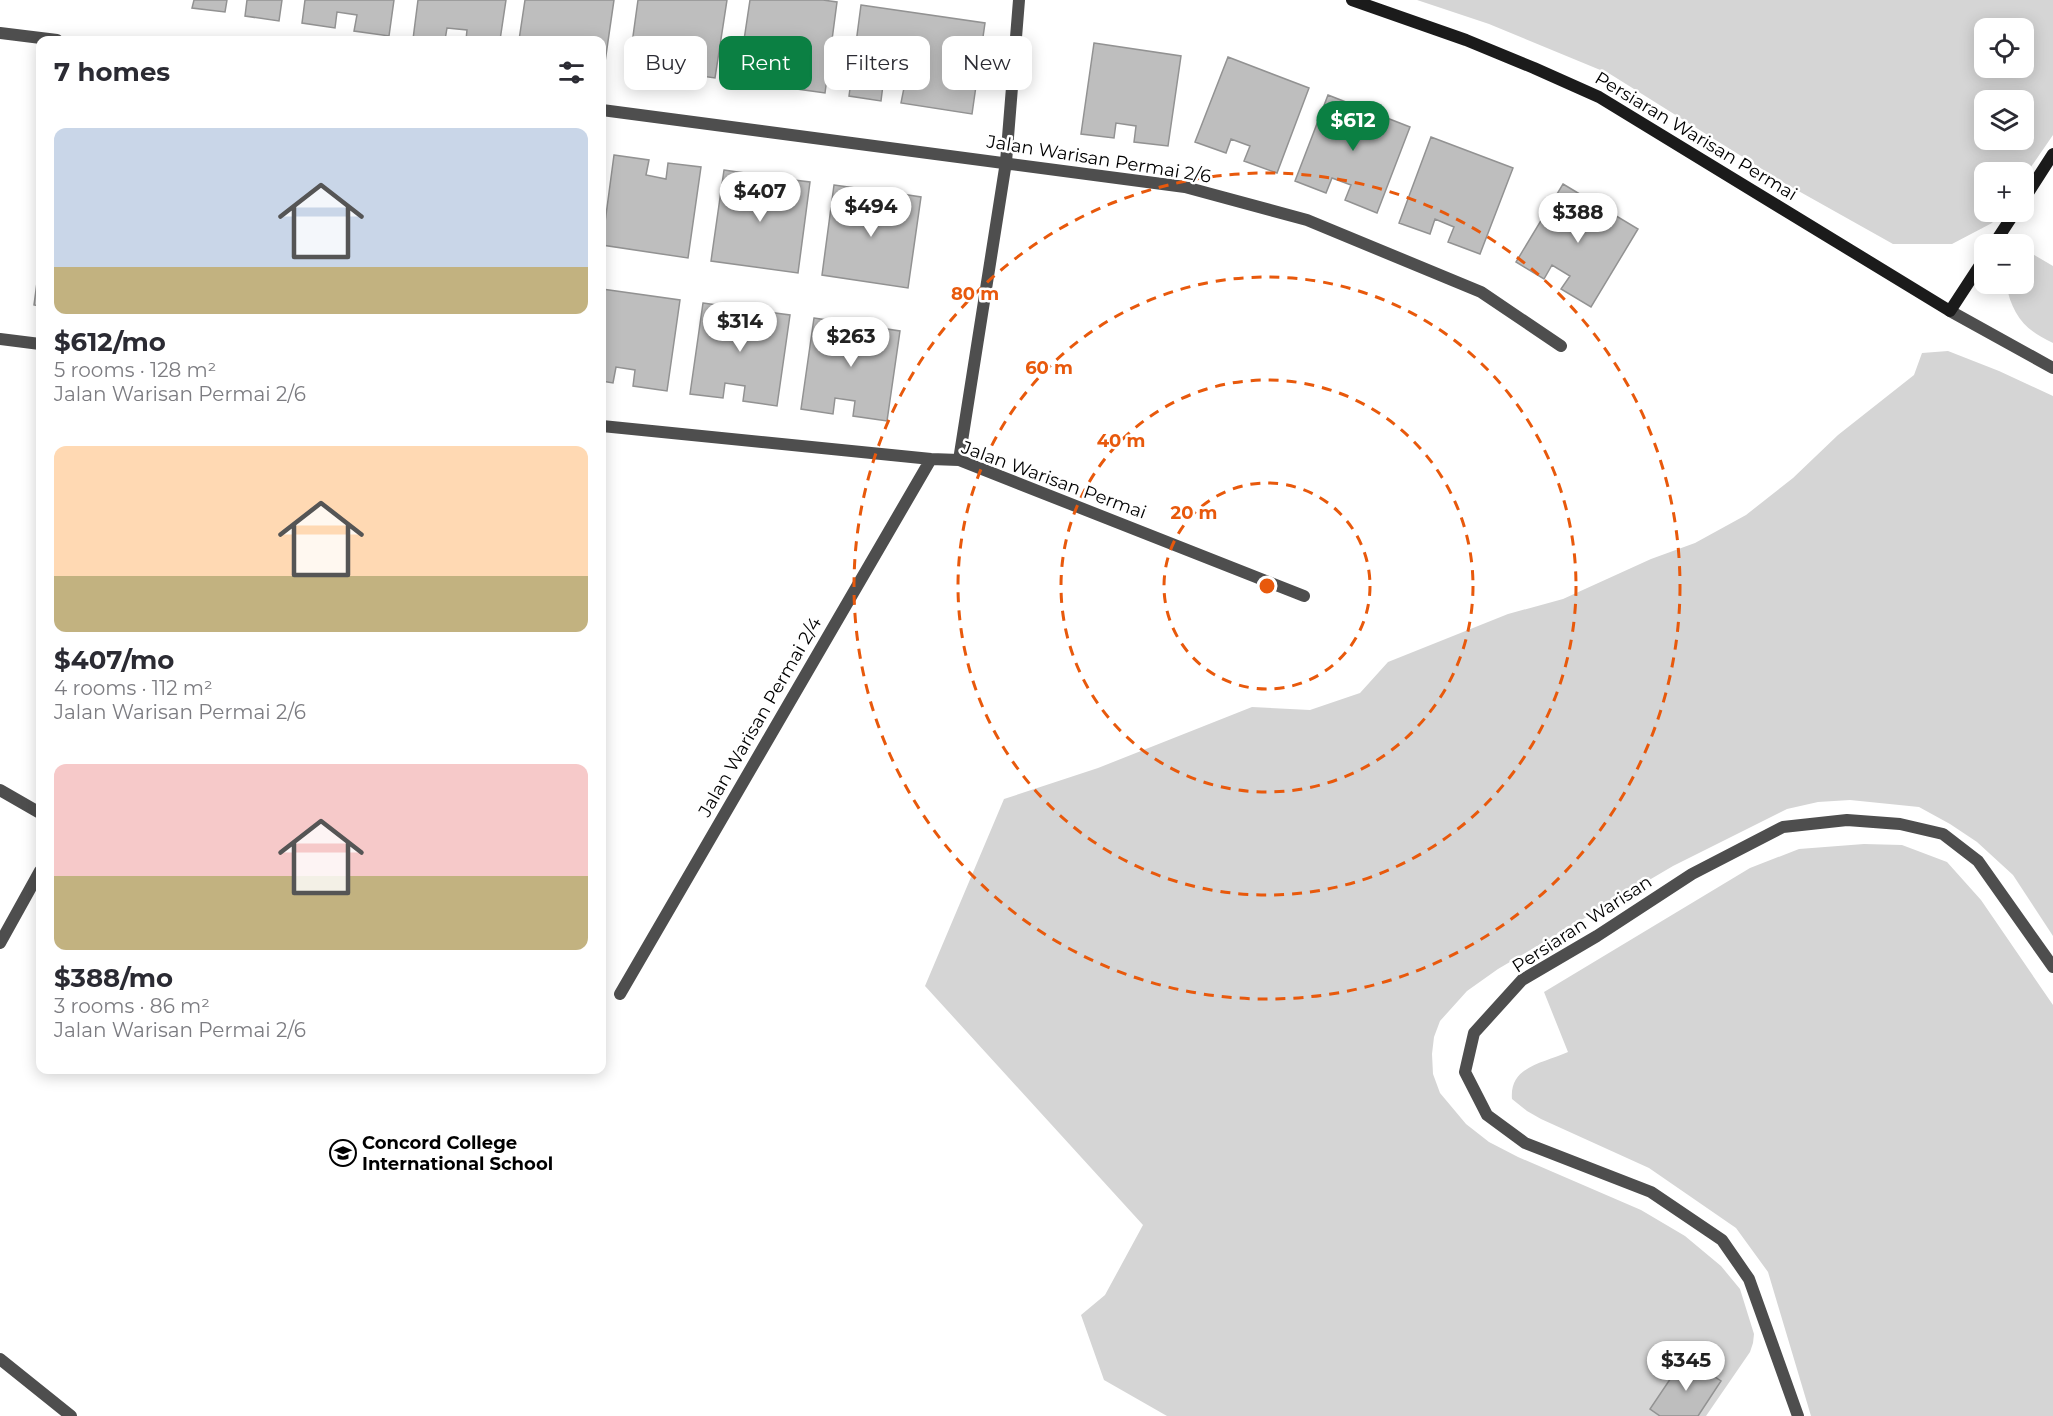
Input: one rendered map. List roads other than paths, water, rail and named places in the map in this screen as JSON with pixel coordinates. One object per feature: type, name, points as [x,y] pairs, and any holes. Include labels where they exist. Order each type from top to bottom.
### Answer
[{"type":"street","points":[[959,460],[1006,162],[1019,0]]},
{"type":"street","name":"Persiaran Warisan Permai","points":[[1352,0],[1466,40],[1599,97],[1950,310]]},
{"type":"street","points":[[0,33],[36,37]]},
{"type":"street","name":"Jalan Warisan Permai 2/6","points":[[606,111],[1185,187],[1307,220],[1481,292],[1561,346]]},
{"type":"street","points":[[2034,183],[2053,154]]},
{"type":"street","points":[[1974,273],[1950,310],[2053,368]]},
{"type":"street","points":[[0,339],[36,344]]},
{"type":"street","name":"Jalan Warisan Permai","points":[[606,427],[959,460],[1304,596]]},
{"type":"street","name":"Jalan Warisan Permai 2/4","points":[[620,994],[931,459]]},
{"type":"street","points":[[0,790],[36,811]]},
{"type":"street","name":"Persiaran Warisan","points":[[1798,1416],[1749,1279],[1722,1240],[1651,1192],[1525,1143],[1487,1115],[1465,1072],[1474,1033],[1522,980],[1597,936],[1692,874],[1783,827],[1847,820],[1900,824],[1942,834],[1978,861],[2053,967]]},
{"type":"street","points":[[0,944],[36,879]]},
{"type":"street","points":[[0,1359],[71,1416]]},
{"type":"place","name":"Concord College International School","points":[[343,1153]]}]
